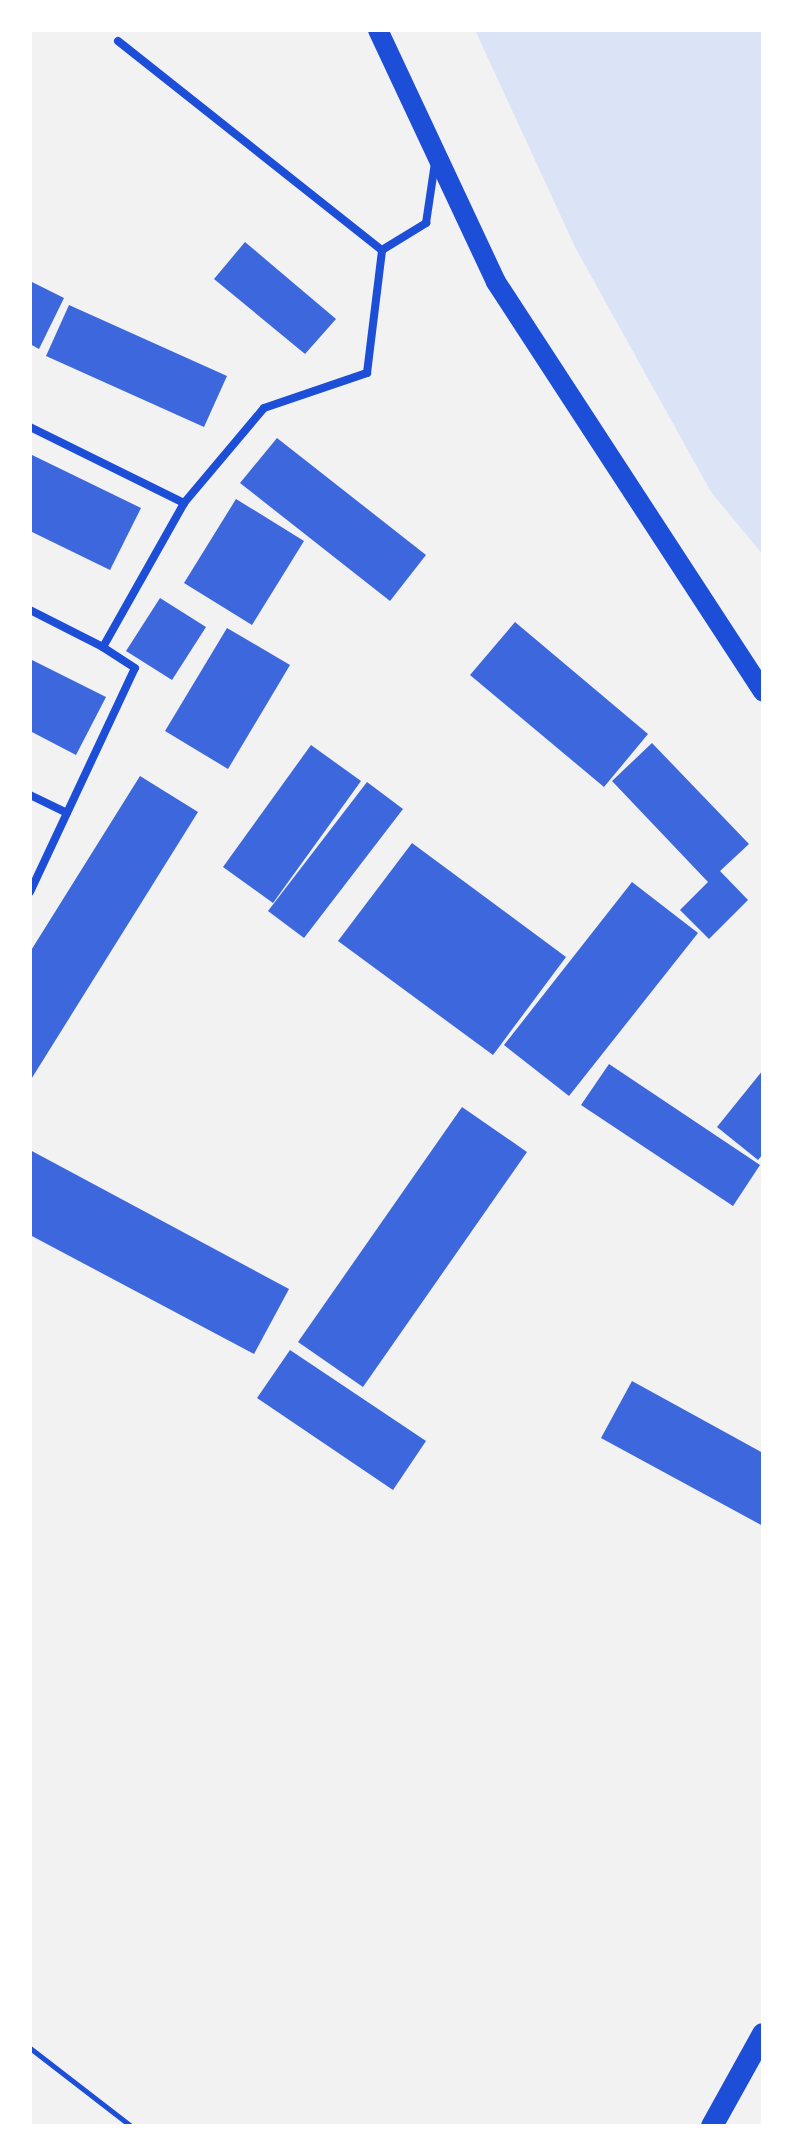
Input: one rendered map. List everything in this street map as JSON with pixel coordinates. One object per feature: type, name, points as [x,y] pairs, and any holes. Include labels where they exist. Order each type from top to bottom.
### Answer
[{"type":"highway","points":[[712,2126],[763,2034]]},
{"type":"main road","points":[[378,30],[496,282],[763,692]]},
{"type":"street","points":[[118,41],[382,250]]},
{"type":"street","points":[[382,250],[426,223],[436,154]]},
{"type":"street","points":[[103,647],[184,503],[264,408],[367,373],[382,250]]},
{"type":"street","points":[[30,427],[184,503]]},
{"type":"street","points":[[30,610],[103,647],[135,668],[30,892]]},
{"type":"street","points":[[30,795],[67,813]]},
{"type":"path","points":[[30,2048],[131,2126]]},
{"type":"shaded area","points":[[475,30],[763,30],[763,555],[711,492],[576,249]]},
{"type":"building","points":[[245,242],[336,319],[305,354],[214,279]]},
{"type":"building","points":[[30,281],[64,298],[39,349],[30,344]]},
{"type":"building","points":[[69,305],[227,376],[204,427],[46,356]]},
{"type":"building","points":[[277,438],[426,555],[390,601],[240,483]]},
{"type":"building","points":[[30,454],[141,508],[110,570],[30,531]]},
{"type":"building","points":[[236,499],[304,541],[252,625],[184,583]]},
{"type":"building","points":[[160,598],[206,627],[172,680],[126,651]]},
{"type":"building","points":[[515,622],[648,734],[604,787],[470,675]]},
{"type":"building","points":[[227,628],[290,665],[228,769],[165,731]]},
{"type":"building","points":[[30,659],[106,697],[76,755],[30,731]]},
{"type":"building","points":[[652,743],[749,844],[720,871],[748,900],[709,939],[680,910],[708,882],[612,781]]},
{"type":"building","points":[[311,745],[361,781],[273,903],[223,867]]},
{"type":"building","points":[[140,776],[198,812],[30,1081],[30,952]]},
{"type":"building","points":[[367,782],[403,809],[304,938],[268,911]]},
{"type":"building","points":[[412,843],[566,957],[493,1055],[338,941]]},
{"type":"building","points":[[632,882],[698,933],[569,1096],[504,1045]]},
{"type":"building","points":[[609,1064],[760,1165],[733,1206],[581,1105]]},
{"type":"building","points":[[763,1070],[763,1154],[758,1160],[717,1127]]},
{"type":"building","points":[[462,1107],[527,1152],[363,1387],[298,1342]]},
{"type":"building","points":[[30,1150],[289,1289],[254,1354],[30,1235]]},
{"type":"building","points":[[290,1350],[426,1441],[393,1490],[257,1398]]},
{"type":"building","points":[[632,1381],[763,1453],[763,1526],[601,1438]]}]
